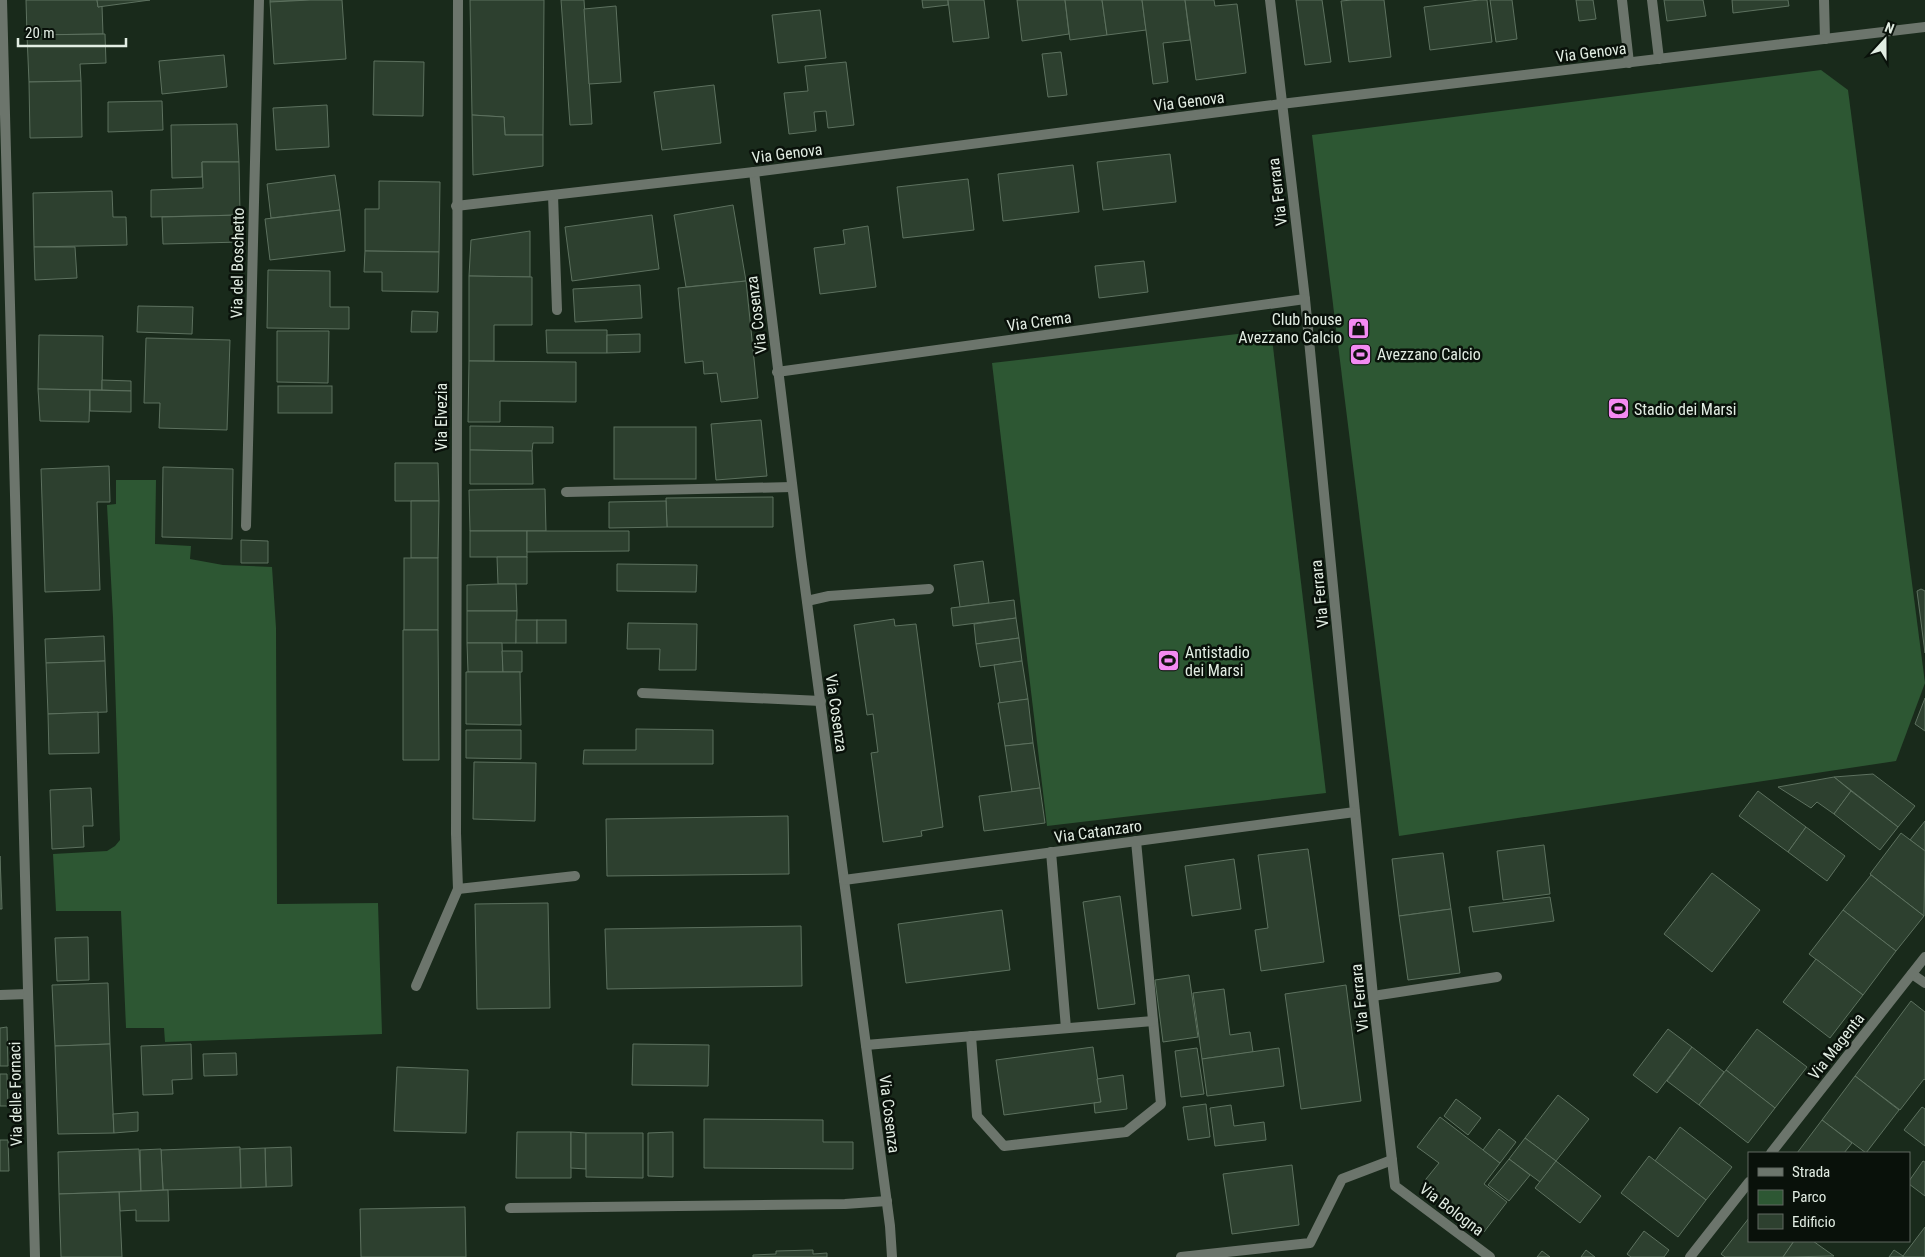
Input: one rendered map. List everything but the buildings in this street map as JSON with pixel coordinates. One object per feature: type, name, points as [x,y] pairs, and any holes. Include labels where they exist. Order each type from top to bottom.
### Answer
[{"type":"street","name":"Via delle Fornaci","points":[[2,0],[34,1257]]},
{"type":"street","name":"Via del Boschetto","points":[[246,526],[258,0]]},
{"type":"street","name":"Via Elvezia","points":[[458,0],[456,206],[456,833],[458,888]]},
{"type":"street","name":"Via Ferrara","points":[[1270,0],[1305,299],[1373,996],[1395,1186]]},
{"type":"street","points":[[1622,0],[1629,62]]},
{"type":"street","points":[[1652,0],[1659,59]]},
{"type":"street","points":[[1824,0],[1825,39]]},
{"type":"street","name":"Via Genova","points":[[456,206],[754,172],[1282,104],[1925,27]]},
{"type":"street","name":"Via Cosenza","points":[[754,172],[792,487],[866,1045],[892,1257]]},
{"type":"street","points":[[553,195],[557,310]]},
{"type":"street","name":"Via Crema","points":[[778,372],[1305,299]]},
{"type":"street","points":[[566,492],[792,487]]},
{"type":"street","points":[[807,601],[830,596],[929,589]]},
{"type":"street","points":[[642,693],[821,701]]},
{"type":"street","name":"Via Catanzaro","points":[[844,880],[1355,812]]},
{"type":"street","points":[[971,1036],[977,1116],[1004,1146],[1126,1132],[1161,1104],[1136,841]]},
{"type":"street","points":[[1050,852],[1066,1028]]},
{"type":"street","points":[[416,986],[458,888],[575,876]]},
{"type":"street","name":"Via Magenta","points":[[1772,1152],[1925,957]]},
{"type":"street","points":[[1912,974],[1925,983]]},
{"type":"street","points":[[1373,996],[1497,978]]},
{"type":"street","points":[[0,995],[28,994]]},
{"type":"street","points":[[866,1045],[1153,1021]]},
{"type":"street","points":[[1181,1257],[1310,1243],[1342,1179],[1392,1160]]},
{"type":"street","points":[[1690,1257],[1748,1183]]},
{"type":"street","name":"Via Bologna","points":[[1395,1186],[1490,1257]]},
{"type":"street","points":[[510,1208],[845,1204],[886,1201]]},
{"type":"green space","name":"Stadio dei Marsi","points":[[1821,70],[1848,90],[1925,683],[1896,761],[1399,836],[1312,135]]},
{"type":"green space","name":"Antistadio dei Marsi","points":[[1271,330],[1326,793],[1047,826],[992,363]]},
{"type":"green space","points":[[116,480],[156,480],[155,544],[191,546],[190,559],[223,565],[272,567],[276,628],[277,904],[378,903],[382,1034],[165,1042],[164,1028],[126,1028],[121,911],[56,911],[53,854],[107,851],[120,840],[113,617],[107,505],[116,504]]},
{"type":"place","name":"Club house Avezzano Calcio","points":[[1358,328]]},
{"type":"place","name":"Avezzano Calcio","points":[[1361,354]]},
{"type":"place","name":"Stadio dei Marsi","points":[[1618,409]]},
{"type":"place","name":"Antistadio dei Marsi","points":[[1169,661]]}]
